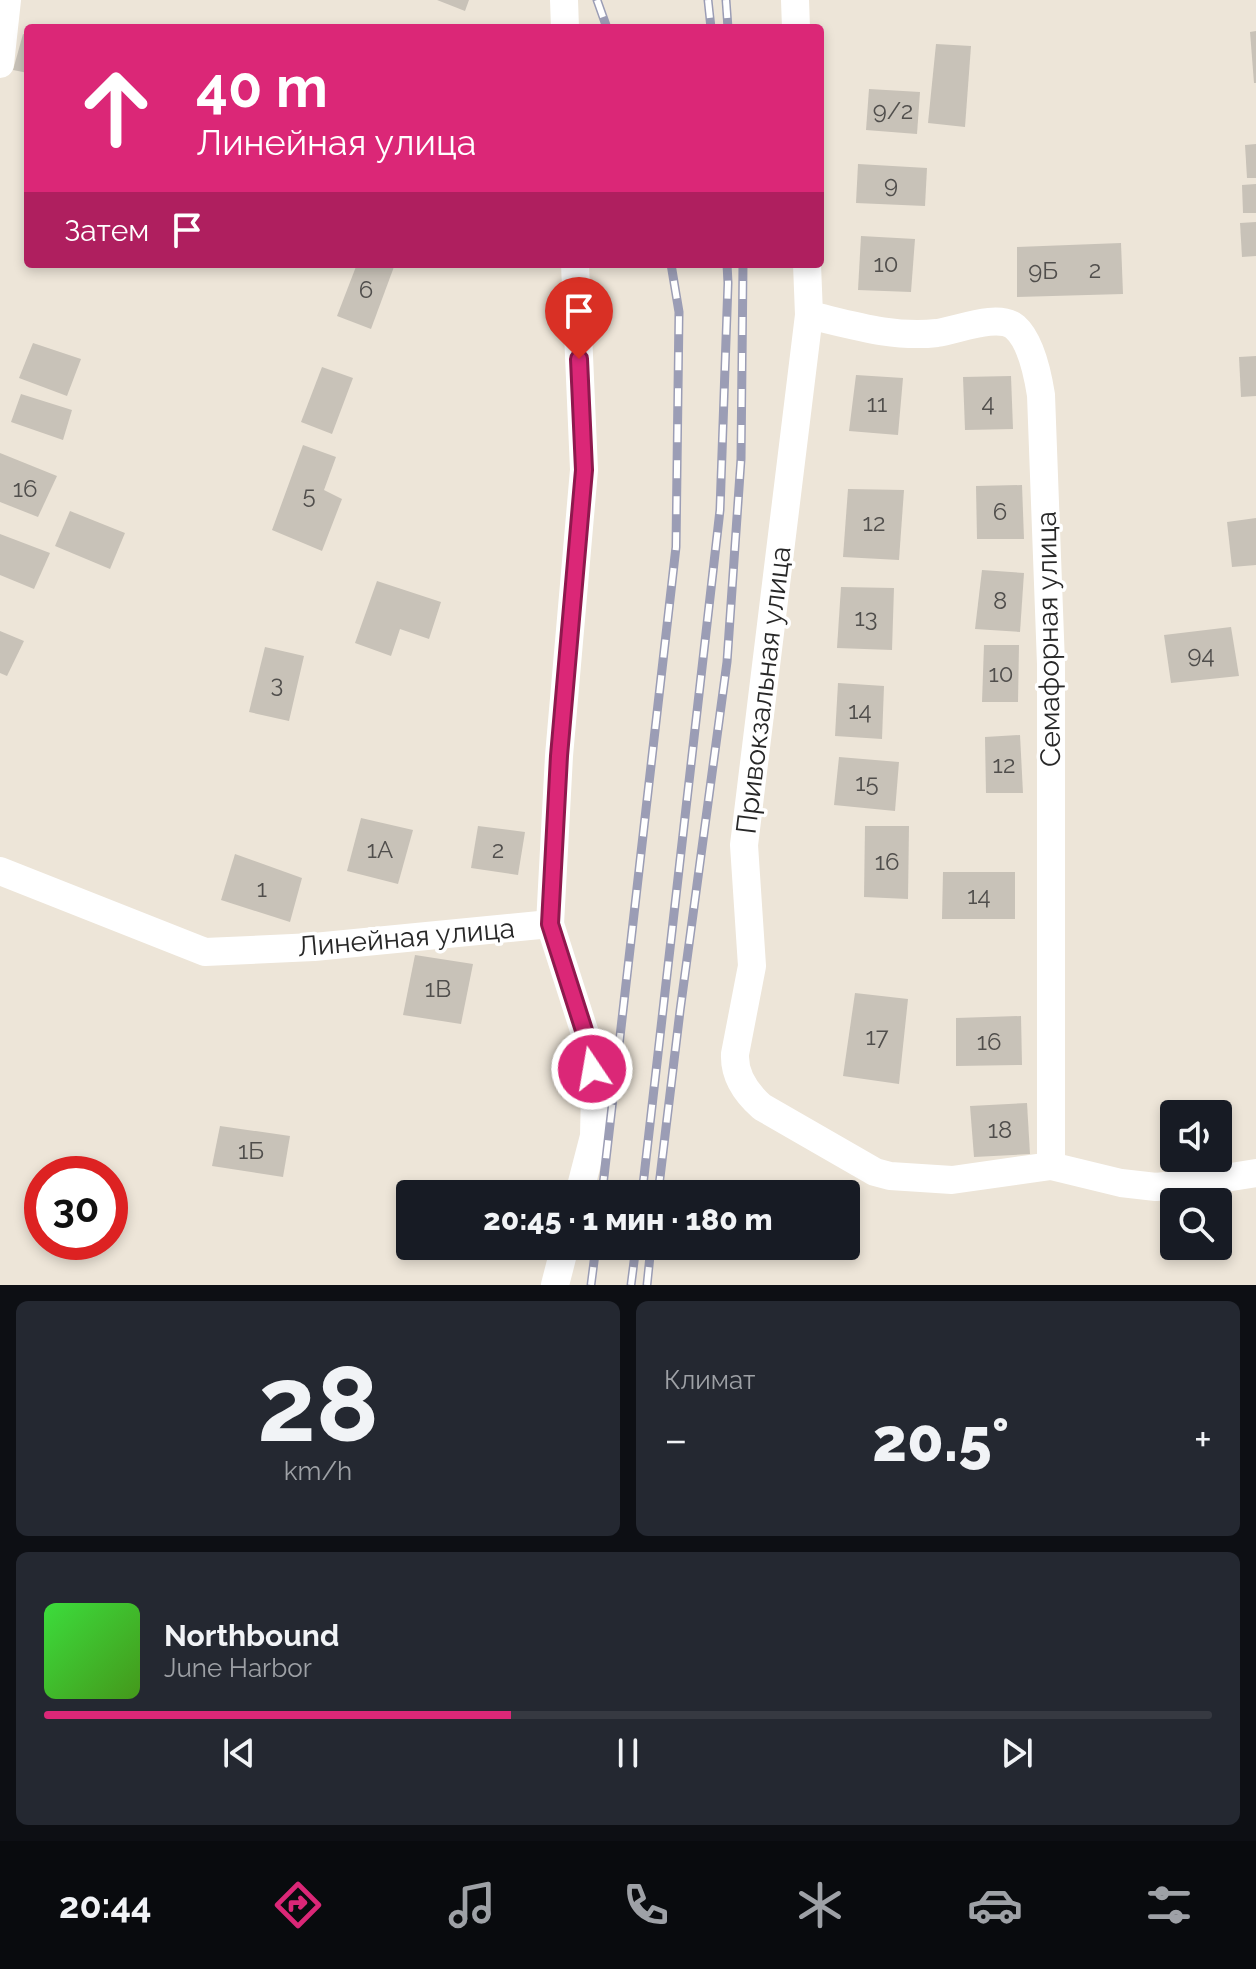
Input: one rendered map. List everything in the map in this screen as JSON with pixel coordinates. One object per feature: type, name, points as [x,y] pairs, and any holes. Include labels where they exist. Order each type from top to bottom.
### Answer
[{"type":"street","points":[[0,64],[7,0]]},
{"type":"street","points":[[564,0],[565,24]]},
{"type":"street","points":[[795,0],[796,24]]},
{"type":"street","name":"Линейная улица","points":[[0,871],[205,952],[314,947],[550,924],[559,756],[584,470],[575,268]]},
{"type":"street","name":"Привокзальная улица","points":[[807,268],[809,315],[744,845],[752,966],[734,1065],[745,1088],[762,1107],[875,1172],[890,1176],[952,1180],[1051,1166]]},
{"type":"street","name":"Семафорная улица","points":[[809,315],[888,333],[911,334],[938,333],[1001,321],[1014,326],[1024,338],[1038,375],[1051,664],[1051,1166]]},
{"type":"street","points":[[550,924],[589,1046],[595,1091],[594,1136],[583,1180]]},
{"type":"street","points":[[1051,1166],[1121,1183],[1156,1187],[1256,1173]]},
{"type":"street","points":[[555,1285],[561,1260]]},
{"type":"building","points":[[437,0],[469,0],[465,11]]},
{"type":"building","points":[[1256,31],[1256,83],[1254,83],[1250,32]]},
{"type":"building","points":[[23,34],[24,34],[24,72],[13,70]]},
{"type":"building","points":[[936,44],[971,46],[965,127],[928,123]]},
{"type":"building","points":[[869,89],[920,92],[917,134],[866,130]]},
{"type":"building","points":[[1256,144],[1256,178],[1247,178],[1245,145]]},
{"type":"building","points":[[858,164],[927,168],[925,206],[856,203]]},
{"type":"building","points":[[1256,184],[1256,213],[1243,213],[1242,185]]},
{"type":"building","points":[[1256,222],[1256,256],[1242,257],[1240,223]]},
{"type":"building","points":[[861,236],[915,239],[911,292],[858,290]]},
{"type":"building","points":[[1121,243],[1123,294],[1017,297],[1017,247]]},
{"type":"building","points":[[355,268],[394,268],[371,329],[337,316]]},
{"type":"building","points":[[33,343],[81,359],[67,396],[19,378]]},
{"type":"building","points":[[1256,356],[1256,396],[1241,397],[1239,357]]},
{"type":"building","points":[[322,367],[353,378],[332,434],[301,422]]},
{"type":"building","points":[[856,375],[903,378],[898,435],[849,431]]},
{"type":"building","points":[[1011,376],[1013,429],[965,430],[963,377]]},
{"type":"building","points":[[21,394],[72,410],[63,440],[11,422]]},
{"type":"building","points":[[303,445],[336,457],[324,490],[342,499],[322,551],[272,530]]},
{"type":"building","points":[[0,453],[57,476],[38,517],[0,502]]},
{"type":"building","points":[[1022,485],[1024,539],[977,539],[976,486]]},
{"type":"building","points":[[848,489],[904,490],[899,560],[843,557]]},
{"type":"building","points":[[70,511],[125,533],[110,569],[55,546]]},
{"type":"building","points":[[1256,518],[1256,565],[1232,567],[1227,522]]},
{"type":"building","points":[[0,534],[50,553],[34,589],[0,575]]},
{"type":"building","points":[[982,570],[1024,573],[1020,632],[975,629]]},
{"type":"building","points":[[377,581],[441,602],[429,639],[400,629],[391,656],[355,643]]},
{"type":"building","points":[[841,587],[894,588],[892,650],[837,648]]},
{"type":"building","points":[[1231,627],[1239,676],[1171,683],[1164,635]]},
{"type":"building","points":[[0,631],[24,641],[7,676],[0,673]]},
{"type":"building","points":[[984,645],[1019,645],[1018,702],[982,702]]},
{"type":"building","points":[[265,647],[304,656],[289,721],[249,712]]},
{"type":"building","points":[[838,683],[884,686],[882,739],[835,736]]},
{"type":"building","points":[[1020,735],[1023,793],[986,793],[985,737]]},
{"type":"building","points":[[839,757],[899,762],[895,811],[834,805]]},
{"type":"building","points":[[361,818],[413,830],[398,884],[347,871]]},
{"type":"building","points":[[478,826],[525,832],[518,875],[471,868]]},
{"type":"building","points":[[865,826],[909,826],[908,899],[864,897]]},
{"type":"building","points":[[235,854],[302,878],[290,922],[221,900]]},
{"type":"building","points":[[943,872],[1015,872],[1015,919],[942,919]]},
{"type":"building","points":[[415,955],[473,964],[461,1024],[403,1015]]},
{"type":"building","points":[[855,993],[908,999],[899,1084],[843,1076]]},
{"type":"building","points":[[1021,1016],[1022,1065],[956,1066],[956,1018]]},
{"type":"building","points":[[1027,1103],[1030,1154],[974,1157],[970,1106]]},
{"type":"building","points":[[220,1126],[290,1136],[283,1177],[212,1166]]},
{"type":"railway","points":[[597,0],[606,24]]},
{"type":"railway","points":[[708,0],[711,24]]},
{"type":"railway","points":[[726,0],[728,24]]},
{"type":"railway","points":[[604,1180],[676,547],[679,312],[672,268]]},
{"type":"railway","points":[[644,1180],[720,510],[727,268]]},
{"type":"railway","points":[[660,1180],[727,662],[741,459],[743,268]]},
{"type":"railway","points":[[591,1285],[594,1260]]},
{"type":"railway","points":[[631,1285],[634,1260]]},
{"type":"railway","points":[[647,1285],[650,1260]]},
{"type":"route","points":[[579,359],[584,470],[559,756],[550,924],[589,1046],[592,1069]]}]
